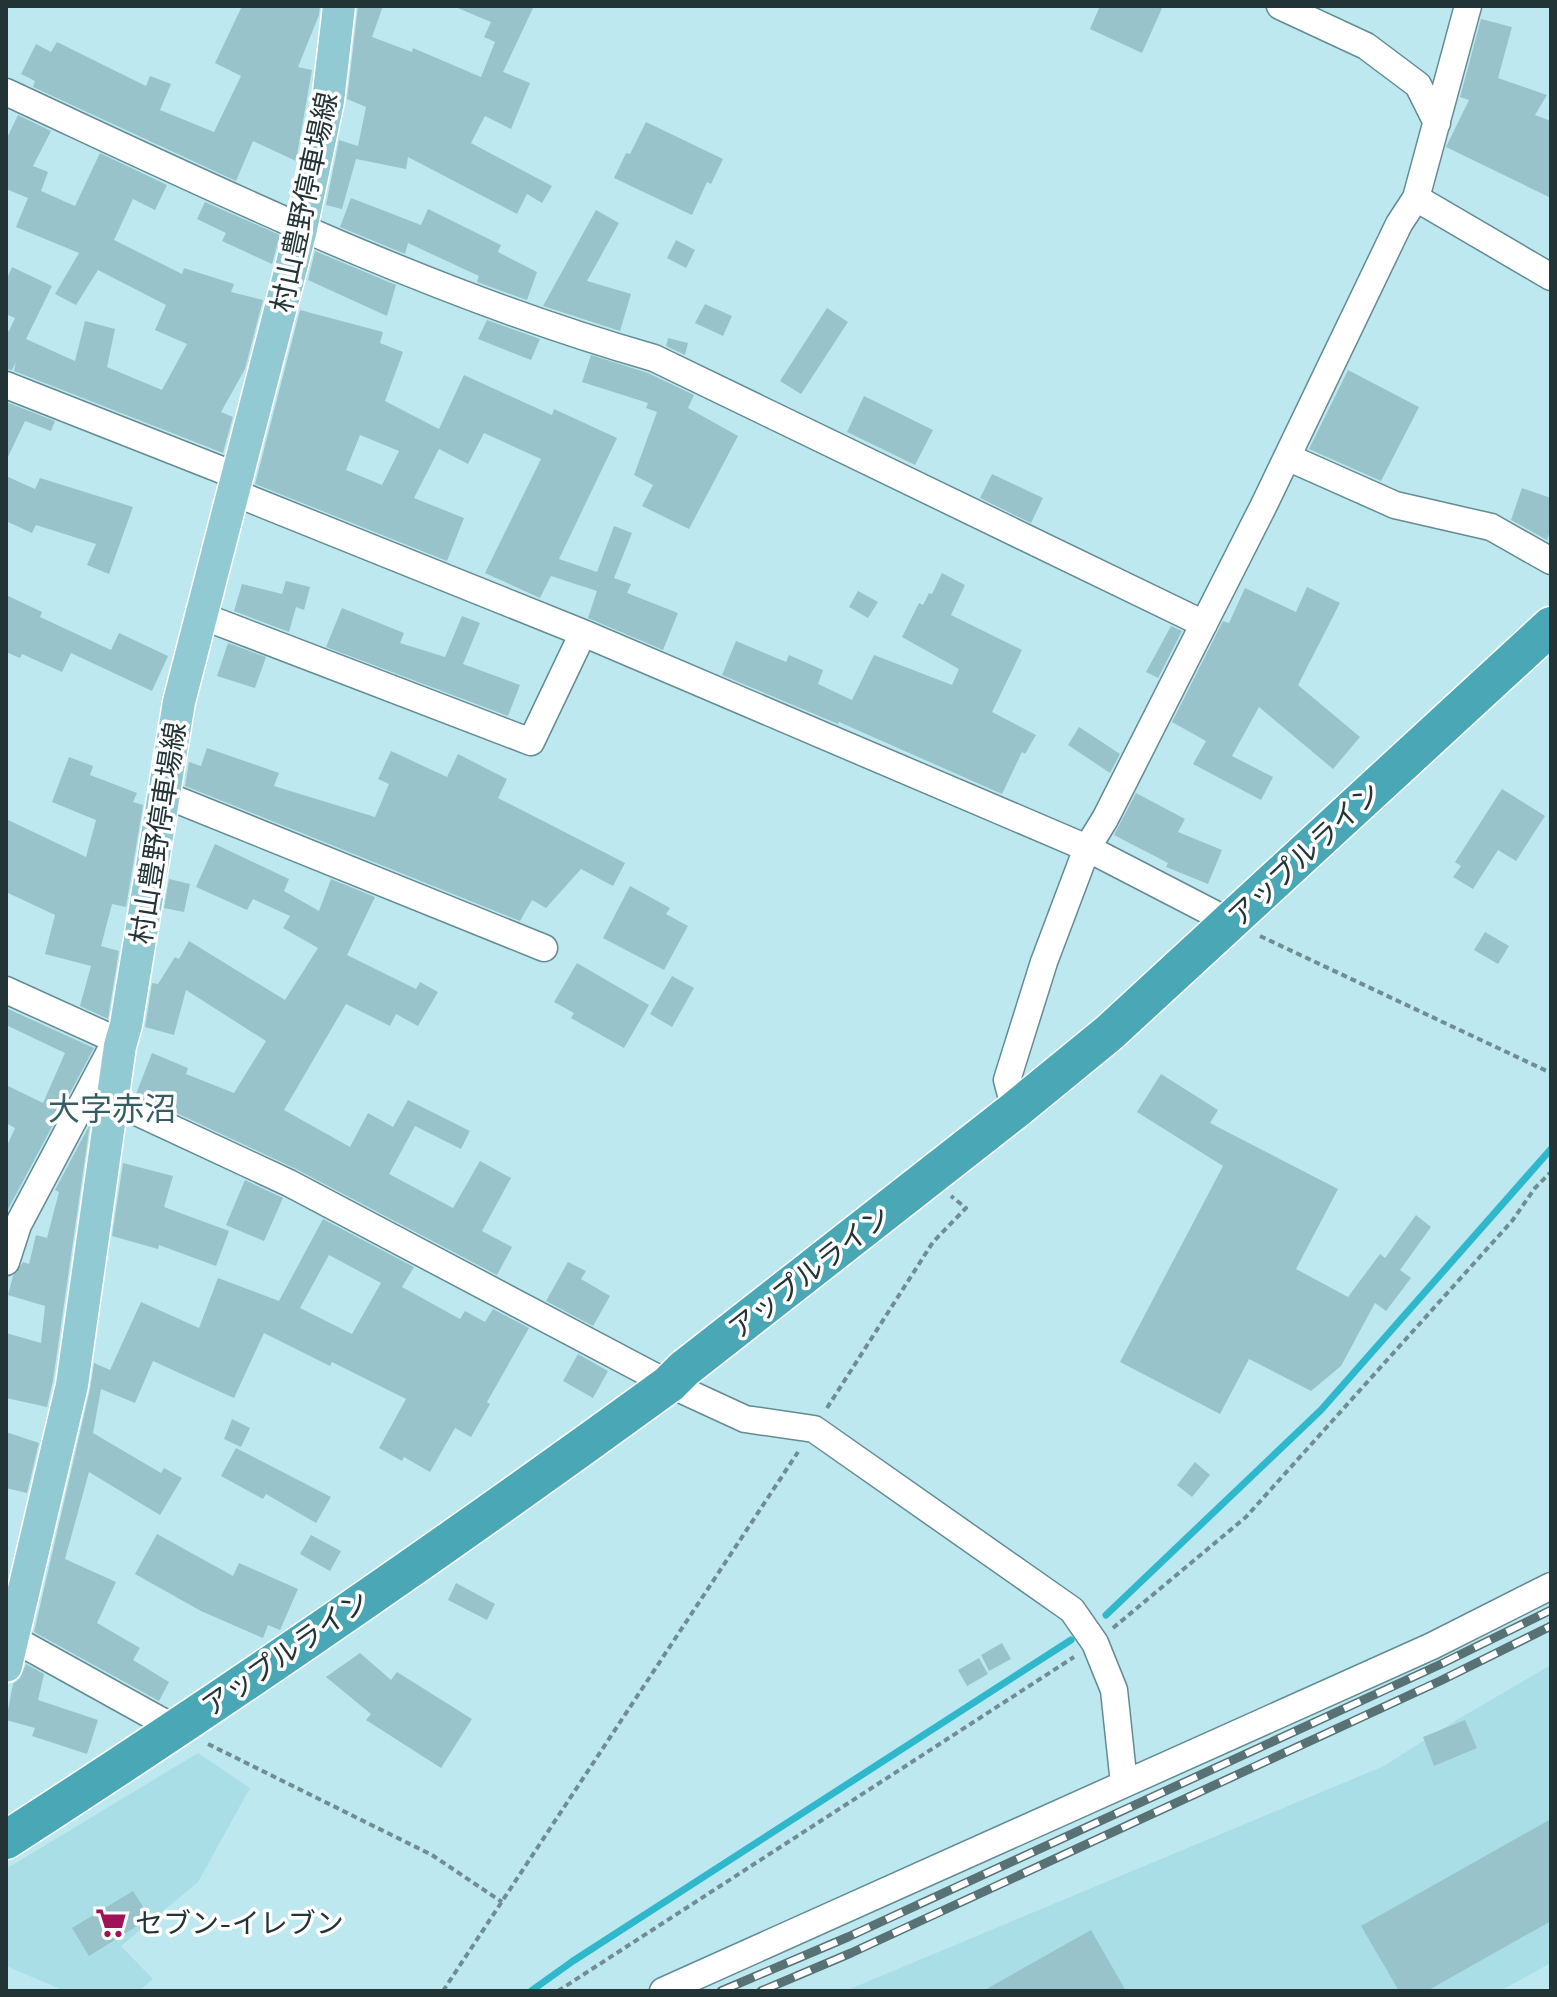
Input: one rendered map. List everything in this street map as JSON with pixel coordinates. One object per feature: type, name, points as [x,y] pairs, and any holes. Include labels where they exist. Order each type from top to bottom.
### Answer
[{"type":"highway","name":"アップルライン","points":[[6,1840],[176,1729],[552,1469],[669,1384],[1109,1033],[1551,626]]},
{"type":"main road","name":"村山豊野停車場線","points":[[9,1641],[72,1385],[121,1032],[179,702],[301,229],[328,101],[339,6]]},
{"type":"street","points":[[1280,6],[1366,46],[1418,85],[1437,123]]},
{"type":"street","points":[[1015,1110],[1007,1080],[1044,962],[1087,848],[1105,819],[1204,624],[1399,224],[1416,198],[1468,6]]},
{"type":"street","points":[[6,92],[301,229],[567,333],[654,358],[1204,624]]},
{"type":"street","points":[[1416,198],[1551,277]]},
{"type":"street","points":[[6,385],[1087,848],[1230,922]]},
{"type":"street","points":[[1287,457],[1395,505],[1491,527],[1551,561]]},
{"type":"street","points":[[202,616],[531,742],[583,633]]},
{"type":"street","points":[[165,795],[544,948]]},
{"type":"street","points":[[6,990],[121,1032],[18,1225],[6,1262]]},
{"type":"street","points":[[113,1101],[289,1183],[669,1384],[745,1419],[814,1429],[1072,1610],[1095,1643],[1114,1690],[1124,1784]]},
{"type":"street","points":[[663,1991],[1432,1646],[1551,1586]]},
{"type":"street","points":[[9,1641],[176,1729]]},
{"type":"path","points":[[1230,922],[1551,1073]]},
{"type":"path","points":[[558,1991],[1095,1643],[1246,1517],[1512,1221],[1535,1188],[1551,1172]]},
{"type":"path","points":[[443,1991],[814,1429],[933,1242],[966,1208],[928,1179]]},
{"type":"path","points":[[176,1729],[432,1855],[502,1902]]},
{"type":"shaded area","points":[[1551,1665],[1551,1963],[1500,1991],[845,1991],[1384,1766]]},
{"type":"shaded area","points":[[198,1753],[250,1788],[198,1882],[121,1946],[153,1979],[139,1991],[65,1991],[6,1966],[6,1869]]},
{"type":"building","points":[[242,6],[320,6],[298,67],[312,70],[296,161],[253,141],[236,181],[33,87],[35,81],[21,74],[36,44],[51,52],[57,42],[146,86],[150,76],[171,84],[160,110],[214,132],[241,76],[215,63]]},
{"type":"building","points":[[358,6],[383,6],[372,37],[412,52],[413,48],[481,77],[495,42],[484,37],[491,22],[453,6],[534,6],[503,72],[530,83],[511,129],[485,116],[471,143],[552,186],[542,203],[527,194],[517,214],[408,157],[406,169],[356,159],[342,209],[326,205],[339,140],[358,146],[366,107],[347,99]]},
{"type":"building","points":[[1100,6],[1163,6],[1142,53],[1090,29]]},
{"type":"building","points":[[1481,19],[1512,27],[1498,78],[1547,95],[1535,115],[1551,121],[1551,198],[1446,147],[1469,100],[1460,97]]},
{"type":"building","points":[[18,115],[51,131],[33,166],[48,172],[41,191],[75,206],[100,153],[167,185],[155,210],[133,199],[114,240],[182,274],[184,268],[234,284],[231,292],[263,300],[245,369],[221,412],[233,417],[223,453],[14,371],[16,362],[12,370],[6,369],[6,330],[9,331],[15,318],[6,314],[6,281],[12,267],[52,286],[26,339],[75,361],[85,321],[115,329],[107,367],[162,390],[187,344],[155,330],[166,305],[98,270],[76,305],[55,294],[79,253],[16,227],[28,198],[6,189],[6,140]]},
{"type":"building","points":[[646,122],[723,159],[711,184],[707,182],[692,215],[614,178]]},
{"type":"building","points":[[351,198],[421,225],[428,209],[501,245],[498,252],[537,272],[527,300],[477,282],[479,276],[408,243],[405,254],[340,227]]},
{"type":"building","points":[[205,202],[280,235],[272,264],[222,241],[226,233],[197,219]]},
{"type":"building","points":[[596,210],[619,223],[587,281],[631,294],[620,331],[543,306]]},
{"type":"building","points":[[676,240],[695,250],[686,268],[667,258]]},
{"type":"building","points":[[315,251],[396,285],[387,316],[308,280]]},
{"type":"building","points":[[705,304],[732,316],[723,336],[695,323]]},
{"type":"building","points":[[827,308],[848,322],[801,394],[780,381]]},
{"type":"building","points":[[300,310],[383,332],[380,343],[403,352],[385,401],[439,429],[464,375],[552,415],[554,409],[617,438],[559,559],[597,572],[614,526],[632,533],[614,578],[631,584],[627,593],[678,613],[663,650],[588,618],[597,591],[551,576],[540,598],[485,573],[541,459],[484,433],[468,464],[439,449],[414,498],[464,518],[447,561],[255,484]],"holes":[[[360,435],[399,451],[382,485],[346,470]]]},
{"type":"building","points":[[487,320],[540,339],[531,360],[478,339]]},
{"type":"building","points":[[668,338],[688,343],[685,355],[666,346]]},
{"type":"building","points":[[591,355],[648,373],[694,395],[688,408],[738,436],[689,529],[642,506],[653,485],[634,475],[657,412],[646,408],[648,403],[582,382]]},
{"type":"building","points":[[1348,370],[1419,407],[1381,481],[1309,449]]},
{"type":"building","points":[[864,396],[933,430],[915,465],[847,432]]},
{"type":"building","points":[[6,402],[55,421],[51,431],[25,421],[6,461]]},
{"type":"building","points":[[992,474],[1043,498],[1031,523],[980,498]]},
{"type":"building","points":[[6,476],[35,489],[40,478],[133,507],[109,574],[87,565],[96,544],[36,525],[32,533],[6,521]]},
{"type":"building","points":[[1522,488],[1551,498],[1551,528],[1547,540],[1511,520]]},
{"type":"building","points":[[942,573],[965,585],[951,615],[1022,650],[992,712],[1036,735],[1025,754],[1022,752],[1002,794],[839,722],[722,675],[736,641],[786,662],[789,655],[823,670],[818,684],[852,700],[874,655],[952,685],[959,669],[902,637],[919,603],[923,605],[929,593],[932,594]]},
{"type":"building","points":[[286,581],[310,587],[304,610],[296,607],[289,632],[234,611],[242,584],[282,594]]},
{"type":"building","points":[[1307,587],[1340,603],[1298,685],[1360,737],[1333,769],[1259,707],[1232,756],[1273,777],[1261,800],[1193,764],[1206,741],[1172,722],[1223,621],[1229,623],[1245,588],[1296,612]]},
{"type":"building","points":[[858,591],[878,602],[868,618],[849,607]]},
{"type":"building","points":[[6,595],[42,612],[40,617],[111,650],[119,633],[168,656],[152,691],[71,653],[62,672],[22,654],[20,658],[6,652]]},
{"type":"building","points":[[342,608],[404,633],[400,643],[445,657],[462,616],[480,623],[463,664],[520,685],[508,716],[326,647]]},
{"type":"building","points":[[1171,626],[1182,631],[1158,678],[1146,672]]},
{"type":"building","points":[[228,643],[266,657],[255,688],[217,676]]},
{"type":"building","points":[[1079,727],[1120,754],[1110,773],[1068,745]]},
{"type":"building","points":[[207,748],[279,773],[274,786],[375,817],[389,784],[378,779],[391,751],[447,777],[458,754],[507,779],[498,798],[625,863],[613,886],[581,869],[546,908],[532,900],[520,921],[185,786],[189,762],[201,766]]},
{"type":"building","points":[[69,757],[93,766],[90,775],[137,793],[133,802],[143,805],[126,907],[112,904],[101,946],[119,951],[108,1019],[80,1006],[91,966],[45,954],[55,915],[6,892],[6,819],[86,857],[96,820],[52,802]]},
{"type":"building","points":[[1502,789],[1545,816],[1516,861],[1498,850],[1473,889],[1453,877],[1461,866],[1455,862]]},
{"type":"building","points":[[1136,793],[1185,819],[1178,832],[1222,850],[1208,884],[1166,867],[1168,863],[1114,835]]},
{"type":"building","points":[[215,844],[289,879],[284,891],[319,911],[331,879],[375,897],[347,955],[416,989],[420,982],[438,992],[418,1026],[396,1014],[390,1026],[346,1004],[284,1110],[350,1147],[368,1113],[393,1127],[408,1100],[470,1131],[461,1149],[415,1126],[389,1174],[453,1208],[480,1161],[511,1178],[482,1231],[512,1247],[497,1275],[296,1169],[136,1094],[152,1053],[188,1068],[186,1074],[234,1093],[266,1041],[186,990],[174,1035],[145,1027],[152,983],[158,984],[175,957],[179,959],[189,941],[285,1000],[318,948],[283,928],[290,916],[253,899],[247,910],[196,887]]},
{"type":"building","points":[[169,879],[190,884],[184,912],[164,908]]},
{"type":"building","points":[[630,886],[670,908],[666,914],[688,926],[664,970],[603,938]]},
{"type":"building","points":[[1485,932],[1509,946],[1498,964],[1474,950]]},
{"type":"building","points":[[577,963],[649,1005],[624,1048],[571,1018],[574,1013],[554,1002]]},
{"type":"building","points":[[672,976],[694,988],[672,1027],[650,1014]]},
{"type":"building","points":[[6,1008],[94,1048],[6,1213],[6,1148],[15,1128],[6,1123],[6,1085],[43,1103],[65,1053],[6,1025]]},
{"type":"building","points":[[1161,1074],[1218,1110],[1210,1123],[1338,1189],[1296,1269],[1348,1297],[1380,1254],[1385,1258],[1416,1215],[1431,1227],[1400,1270],[1411,1278],[1386,1311],[1375,1303],[1341,1366],[1311,1391],[1249,1359],[1220,1414],[1120,1362],[1223,1166],[1137,1112]]},
{"type":"building","points":[[90,1124],[47,1407],[6,1398],[6,1333],[41,1343],[45,1306],[8,1295],[13,1276],[23,1262],[29,1264],[36,1235],[47,1238],[59,1192],[55,1190]]},
{"type":"building","points":[[123,1163],[173,1176],[164,1207],[229,1231],[216,1266],[159,1245],[158,1249],[112,1236]]},
{"type":"building","points":[[245,1180],[283,1198],[264,1241],[226,1225]]},
{"type":"building","points":[[323,1219],[414,1267],[402,1287],[460,1319],[465,1311],[485,1322],[493,1309],[529,1328],[471,1437],[455,1428],[430,1472],[404,1457],[402,1461],[379,1448],[406,1399],[264,1333],[234,1398],[153,1361],[135,1403],[101,1389],[93,1433],[161,1473],[164,1468],[182,1478],[160,1515],[89,1472],[65,1559],[116,1582],[97,1623],[140,1648],[133,1660],[169,1682],[159,1701],[34,1632],[94,1363],[110,1370],[141,1302],[199,1328],[218,1278],[279,1301]],"holes":[[[329,1255],[381,1283],[352,1334],[300,1308]]]},
{"type":"building","points":[[568,1262],[586,1271],[581,1279],[610,1296],[593,1326],[546,1301]]},
{"type":"building","points":[[578,1354],[608,1371],[593,1398],[563,1381]]},
{"type":"building","points":[[232,1419],[250,1428],[241,1447],[224,1439]]},
{"type":"building","points":[[6,1432],[39,1443],[27,1493],[6,1488]]},
{"type":"building","points":[[236,1448],[331,1497],[316,1523],[266,1494],[263,1499],[221,1476]]},
{"type":"building","points":[[1195,1462],[1210,1475],[1192,1497],[1177,1485]]},
{"type":"building","points":[[157,1534],[233,1576],[239,1563],[298,1589],[280,1630],[268,1625],[263,1638],[201,1611],[135,1574]]},
{"type":"building","points":[[311,1535],[341,1551],[330,1571],[300,1554]]},
{"type":"building","points":[[456,1583],[495,1604],[487,1620],[448,1600]]},
{"type":"building","points":[[1002,1643],[1011,1659],[989,1671],[981,1655]]},
{"type":"building","points":[[360,1653],[391,1680],[397,1672],[472,1719],[441,1768],[366,1720],[371,1714],[326,1677]]},
{"type":"building","points":[[979,1658],[988,1674],[967,1686],[958,1670]]},
{"type":"building","points":[[26,1664],[44,1674],[38,1700],[98,1720],[87,1754],[32,1736],[35,1728],[6,1720],[13,1684],[20,1678]]},
{"type":"building","points":[[1465,1720],[1477,1748],[1434,1766],[1423,1737]]},
{"type":"building","points":[[1551,1819],[1551,1921],[1427,1991],[1399,1991],[1361,1926]]},
{"type":"building","name":"セブン-イレブン","points":[[133,1891],[150,1918],[89,1956],[72,1928]]},
{"type":"building","points":[[1091,1930],[1126,1991],[983,1991]]},
{"type":"waterway","points":[[1106,1615],[1321,1410],[1551,1149]]},
{"type":"waterway","points":[[531,1991],[1071,1640]]},
{"type":"railway","points":[[721,1991],[848,1937],[1439,1665],[1551,1610]]},
{"type":"railway","points":[[761,1991],[851,1953],[1440,1681],[1551,1626]]},
{"type":"place","name":"セブン-イレブン","points":[[111,1923]]},
{"type":"district","name":"大字赤沼","points":[[112,1109]]}]
